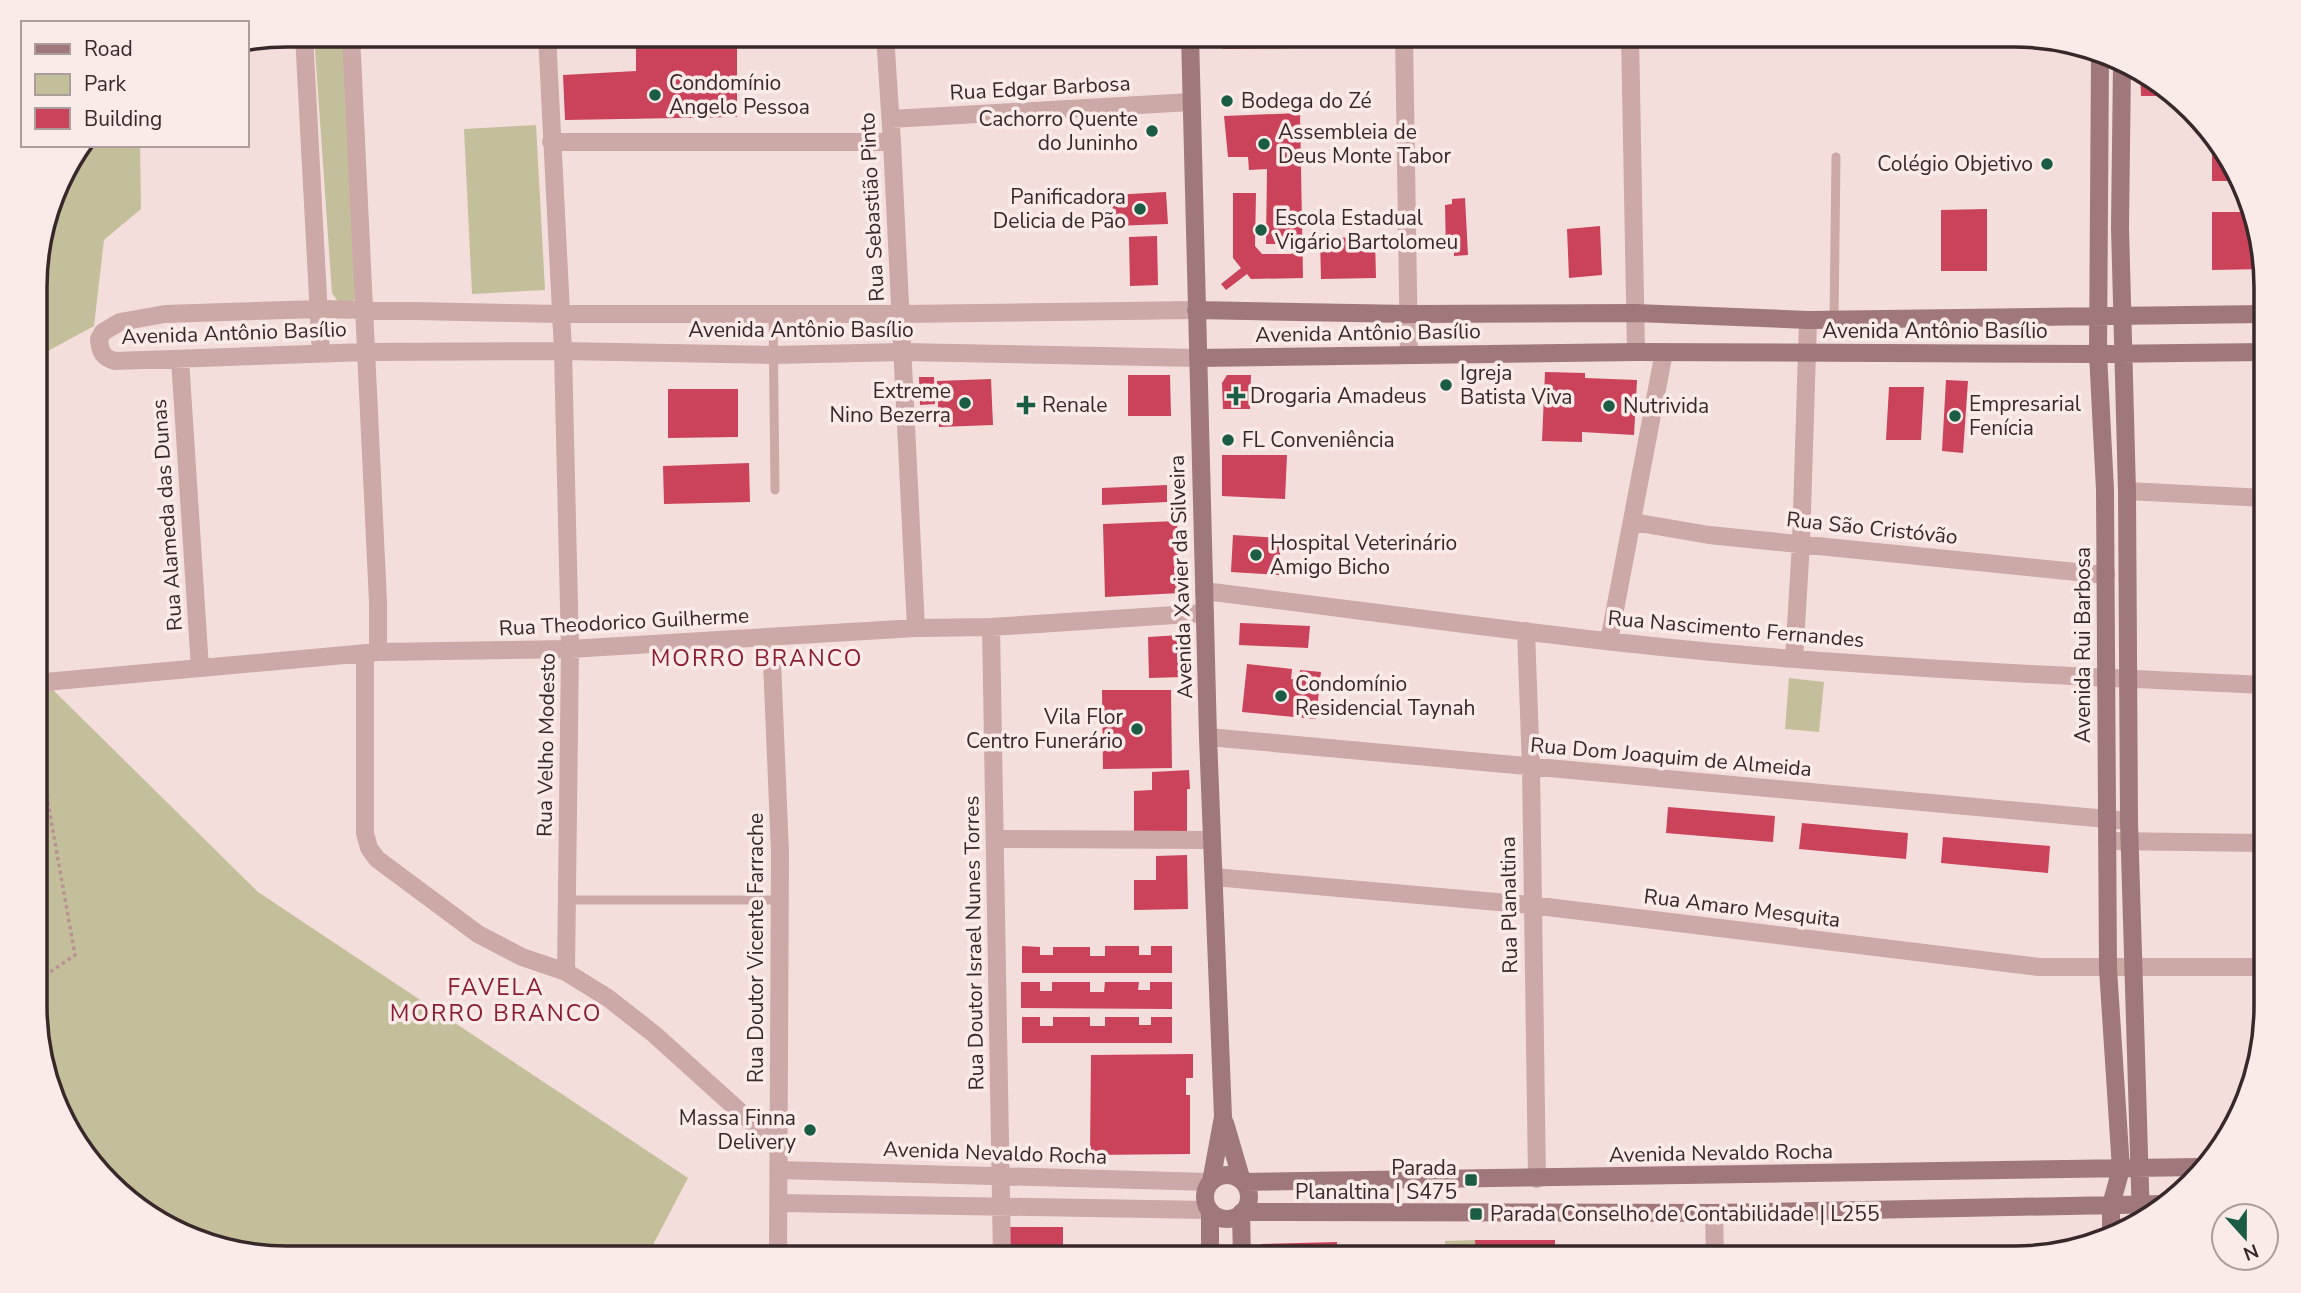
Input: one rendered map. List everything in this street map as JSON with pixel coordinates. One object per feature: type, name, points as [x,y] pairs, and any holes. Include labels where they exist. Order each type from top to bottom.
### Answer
[{"type":"main road","name":"Avenida Xavier da Silveira","points":[[1190,47],[1208,737],[1223,1116],[1211,1182]]},
{"type":"main road","name":"Avenida Rui Barbosa","points":[[2100,63],[2098,354],[2105,490],[2108,969],[2121,1170],[2111,1205],[2111,1225]]},
{"type":"main road","points":[[2122,73],[2120,159],[2122,354],[2127,491],[2129,841],[2141,1209]]},
{"type":"main road","name":"Avenida Antônio Basílio","points":[[1196,310],[1409,314],[1636,313],[1808,320],[2253,314]]},
{"type":"main road","name":"Avenida Antônio Basílio","points":[[1198,358],[1636,352],[2253,352]]},
{"type":"main road","name":"Avenida Xavier da Silveira","points":[[1223,1116],[1243,1182]]},
{"type":"main road","name":"Avenida Nevaldo Rocha","points":[[1243,1182],[2191,1167]]},
{"type":"main road","points":[[1223,1175],[1231,1175],[1243,1182],[1248,1197],[1242,1212],[1225,1218],[1206,1205],[1205,1193],[1211,1182],[1223,1175]]},
{"type":"main road","points":[[1242,1212],[1714,1213],[2111,1205],[2137,1211]]},
{"type":"main road","points":[[1210,1210],[1210,1245]]},
{"type":"main road","points":[[1242,1212],[1242,1245]]},
{"type":"street","points":[[305,47],[321,354]]},
{"type":"street","points":[[352,47],[378,602],[372,653],[365,825],[367,841],[377,859],[391,871],[478,934],[522,957],[566,972],[608,998],[654,1034],[778,1146]]},
{"type":"street","points":[[547,47],[561,314]]},
{"type":"street","name":"Rua Sebastião Pinto","points":[[886,47],[916,628]]},
{"type":"street","points":[[1404,47],[1409,355]]},
{"type":"street","points":[[1630,47],[1636,352]]},
{"type":"street","name":"Rua Edgar Barbosa","points":[[891,119],[1191,102]]},
{"type":"street","points":[[551,142],[892,142]]},
{"type":"street","name":"Avenida Antônio Basílio","points":[[1196,310],[901,314],[561,314],[319,309],[165,314],[120,321],[103,332],[99,340],[102,354],[106,359],[115,361],[366,352],[563,351],[773,355],[903,352],[1198,358]]},
{"type":"street","name":"Rua Velho Modesto","points":[[561,314],[570,649],[566,972]]},
{"type":"street","points":[[1794,659],[1801,543],[1808,320]]},
{"type":"street","points":[[1609,641],[1664,352]]},
{"type":"street","name":"Rua Alameda das Dunas","points":[[180,359],[200,667]]},
{"type":"street","points":[[2127,491],[2253,497]]},
{"type":"street","name":"Rua São Cristóvão","points":[[1633,522],[1709,535],[2106,575]]},
{"type":"street","name":"Rua Nascimento Fernandes","points":[[1204,591],[1609,641],[1794,659],[2253,684]]},
{"type":"street","name":"Rua Theodorico Guilherme","points":[[47,682],[372,653],[570,649],[1205,613]]},
{"type":"street","name":"Rua Doutor Israel Nunes Torres","points":[[991,627],[1002,1246]]},
{"type":"street","name":"Rua Planaltina","points":[[1526,631],[1531,768],[1537,1179]]},
{"type":"street","name":"Rua Doutor Vicente Farrache","points":[[771,638],[780,853],[778,1246]]},
{"type":"street","name":"Rua Dom Joaquim de Almeida","points":[[1208,737],[2129,821]]},
{"type":"street","points":[[995,839],[1212,840]]},
{"type":"street","points":[[2107,841],[2253,843]]},
{"type":"street","name":"Rua Amaro Mesquita","points":[[1214,877],[1531,905],[2006,964],[2074,969],[2253,967]]},
{"type":"street","name":"Avenida Nevaldo Rocha","points":[[779,1170],[1211,1182]]},
{"type":"street","points":[[780,1203],[1210,1210]]},
{"type":"street","points":[[1714,1213],[1714,1245]]},
{"type":"lane","points":[[1834,320],[1836,157]]},
{"type":"lane","points":[[773,314],[775,490]]},
{"type":"lane","points":[[567,901],[780,900]]},
{"type":"path","points":[[47,797],[75,954],[47,974]]},
{"type":"green space","points":[[315,47],[344,47],[355,298],[353,301],[339,303],[332,293]]},
{"type":"green space","points":[[536,125],[545,290],[472,294],[464,129]]},
{"type":"green space","points":[[93,147],[140,147],[141,209],[104,240],[94,326],[47,352],[47,287],[52,240],[72,181]]},
{"type":"green space","points":[[1789,678],[1824,682],[1819,732],[1785,729]]},
{"type":"green space","points":[[47,684],[258,892],[688,1178],[652,1246],[256,1244],[195,1228],[167,1214],[141,1196],[117,1176],[79,1126],[65,1098],[49,1037]]},
{"type":"green space","points":[[1475,1240],[1475,1245],[1445,1245],[1445,1241]]},
{"type":"building","points":[[636,47],[737,47],[737,117],[565,120],[563,75],[636,71]]},
{"type":"building","points":[[1223,47],[1299,47],[1299,48]]},
{"type":"building","points":[[2141,84],[2159,96],[2141,96]]},
{"type":"building","points":[[1300,113],[1303,278],[1251,279],[1247,274],[1226,290],[1221,284],[1241,268],[1233,258],[1233,193],[1256,193],[1255,246],[1262,254],[1292,254],[1292,244],[1266,244],[1267,169],[1249,170],[1248,157],[1228,157],[1224,116]]},
{"type":"building","points":[[2212,153],[2229,181],[2212,181]]},
{"type":"building","name":"Panificadora Delicia de Pão","points":[[1166,192],[1168,224],[1113,226],[1112,195]]},
{"type":"building","points":[[1465,198],[1468,255],[1454,256],[1454,251],[1446,251],[1445,205],[1452,204],[1452,199]]},
{"type":"building","points":[[1987,209],[1987,271],[1941,271],[1941,210]]},
{"type":"building","points":[[2212,212],[2242,212],[2253,269],[2212,270]]},
{"type":"building","points":[[1600,226],[1602,275],[1569,278],[1567,229]]},
{"type":"building","points":[[1157,236],[1158,285],[1130,286],[1129,237]]},
{"type":"building","points":[[1375,237],[1376,278],[1321,279],[1320,238]]},
{"type":"building","points":[[1545,372],[1585,373],[1585,378],[1637,380],[1634,435],[1582,432],[1582,442],[1542,441]]},
{"type":"building","points":[[1128,375],[1170,375],[1171,416],[1128,416]]},
{"type":"building","name":"Drogaria Amadeus","points":[[1227,375],[1251,375],[1250,409],[1223,409],[1222,383]]},
{"type":"building","points":[[919,377],[934,377],[935,404],[920,405]]},
{"type":"building","name":"Extreme Nino Bezerra","points":[[991,379],[993,425],[939,427],[937,381]]},
{"type":"building","name":"Empresarial Fenícia","points":[[1946,380],[1968,381],[1963,453],[1942,451]]},
{"type":"building","points":[[1889,387],[1924,387],[1921,440],[1886,440]]},
{"type":"building","points":[[668,389],[738,389],[738,437],[668,438]]},
{"type":"building","points":[[1222,455],[1287,455],[1285,499],[1222,496]]},
{"type":"building","points":[[749,463],[750,502],[664,504],[663,466]]},
{"type":"building","points":[[1167,485],[1167,502],[1102,505],[1102,488]]},
{"type":"building","points":[[1177,521],[1180,593],[1105,597],[1103,524]]},
{"type":"building","name":"Hospital Veterinário Amigo Bicho","points":[[1233,535],[1281,538],[1279,575],[1231,572]]},
{"type":"building","points":[[1240,623],[1310,626],[1308,648],[1239,645]]},
{"type":"building","points":[[1181,635],[1183,677],[1149,678],[1148,637]]},
{"type":"building","name":"Condomínio Residencial Taynah","points":[[1247,664],[1292,669],[1291,679],[1299,680],[1300,670],[1321,672],[1316,719],[1242,712]]},
{"type":"building","name":"Vila Flor Centro Funerário","points":[[1102,690],[1171,690],[1172,768],[1103,769]]},
{"type":"building","points":[[1189,770],[1187,831],[1134,832],[1134,791],[1152,790],[1152,772]]},
{"type":"building","points":[[1668,807],[1775,816],[1773,842],[1666,833]]},
{"type":"building","points":[[1802,823],[1908,833],[1906,859],[1799,849]]},
{"type":"building","points":[[1943,837],[2050,846],[2048,873],[1941,863]]},
{"type":"building","points":[[1187,855],[1188,909],[1134,910],[1134,880],[1156,880],[1156,856]]},
{"type":"building","points":[[1022,946],[1040,947],[1040,955],[1053,955],[1053,947],[1090,947],[1090,956],[1105,956],[1105,946],[1139,946],[1139,955],[1151,955],[1151,946],[1172,946],[1172,973],[1022,973]]},
{"type":"building","points":[[1021,982],[1040,982],[1040,991],[1052,991],[1052,982],[1090,982],[1090,992],[1104,992],[1105,982],[1139,982],[1138,990],[1150,990],[1150,982],[1172,982],[1172,1009],[1021,1008]]},
{"type":"building","points":[[1022,1017],[1040,1017],[1040,1026],[1053,1026],[1053,1017],[1090,1017],[1090,1026],[1105,1026],[1105,1017],[1139,1017],[1139,1025],[1151,1025],[1151,1017],[1172,1017],[1172,1043],[1022,1043]]},
{"type":"building","points":[[1193,1054],[1193,1078],[1186,1078],[1186,1095],[1190,1095],[1190,1154],[1090,1155],[1091,1055]]},
{"type":"building","points":[[1003,1227],[1063,1227],[1063,1246],[1003,1246]]},
{"type":"building","points":[[1475,1240],[1555,1240],[1555,1245],[1475,1245]]},
{"type":"building","points":[[1337,1242],[1337,1245],[1261,1244]]},
{"type":"place","name":"Condomínio Angelo Pessoa","points":[[655,95]]},
{"type":"place","name":"Bodega do Zé","points":[[1227,101]]},
{"type":"place","name":"Cachorro Quente do Juninho","points":[[1152,131]]},
{"type":"place","name":"Assembleia de Deus Monte Tabor","points":[[1264,144]]},
{"type":"place","name":"Colégio Objetivo","points":[[2047,164]]},
{"type":"place","name":"Panificadora Delicia de Pão","points":[[1140,209]]},
{"type":"place","name":"Escola Estadual Vigário Bartolomeu","points":[[1261,230]]},
{"type":"place","name":"Igreja Batista Viva","points":[[1446,385]]},
{"type":"place","name":"Drogaria Amadeus","points":[[1236,396]]},
{"type":"place","name":"Extreme Nino Bezerra","points":[[965,403]]},
{"type":"place","name":"Renale","points":[[1026,405]]},
{"type":"place","name":"Nutrivida","points":[[1609,406]]},
{"type":"place","name":"Empresarial Fenícia","points":[[1955,416]]},
{"type":"place","name":"FL Conveniência","points":[[1228,440]]},
{"type":"place","name":"Hospital Veterinário Amigo Bicho","points":[[1256,555]]},
{"type":"place","name":"Condomínio Residencial Taynah","points":[[1281,696]]},
{"type":"place","name":"Vila Flor Centro Funerário","points":[[1137,729]]},
{"type":"place","name":"Massa Finna Delivery","points":[[810,1130]]},
{"type":"place","name":"Parada Planaltina | S475","points":[[1471,1180]]},
{"type":"place","name":"Parada Conselho de Contabilidade | L255","points":[[1476,1214]]},
{"type":"district","name":"MORRO BRANCO","points":[[757,658]]},
{"type":"district","name":"FAVELA MORRO BRANCO","points":[[496,1000]]}]
